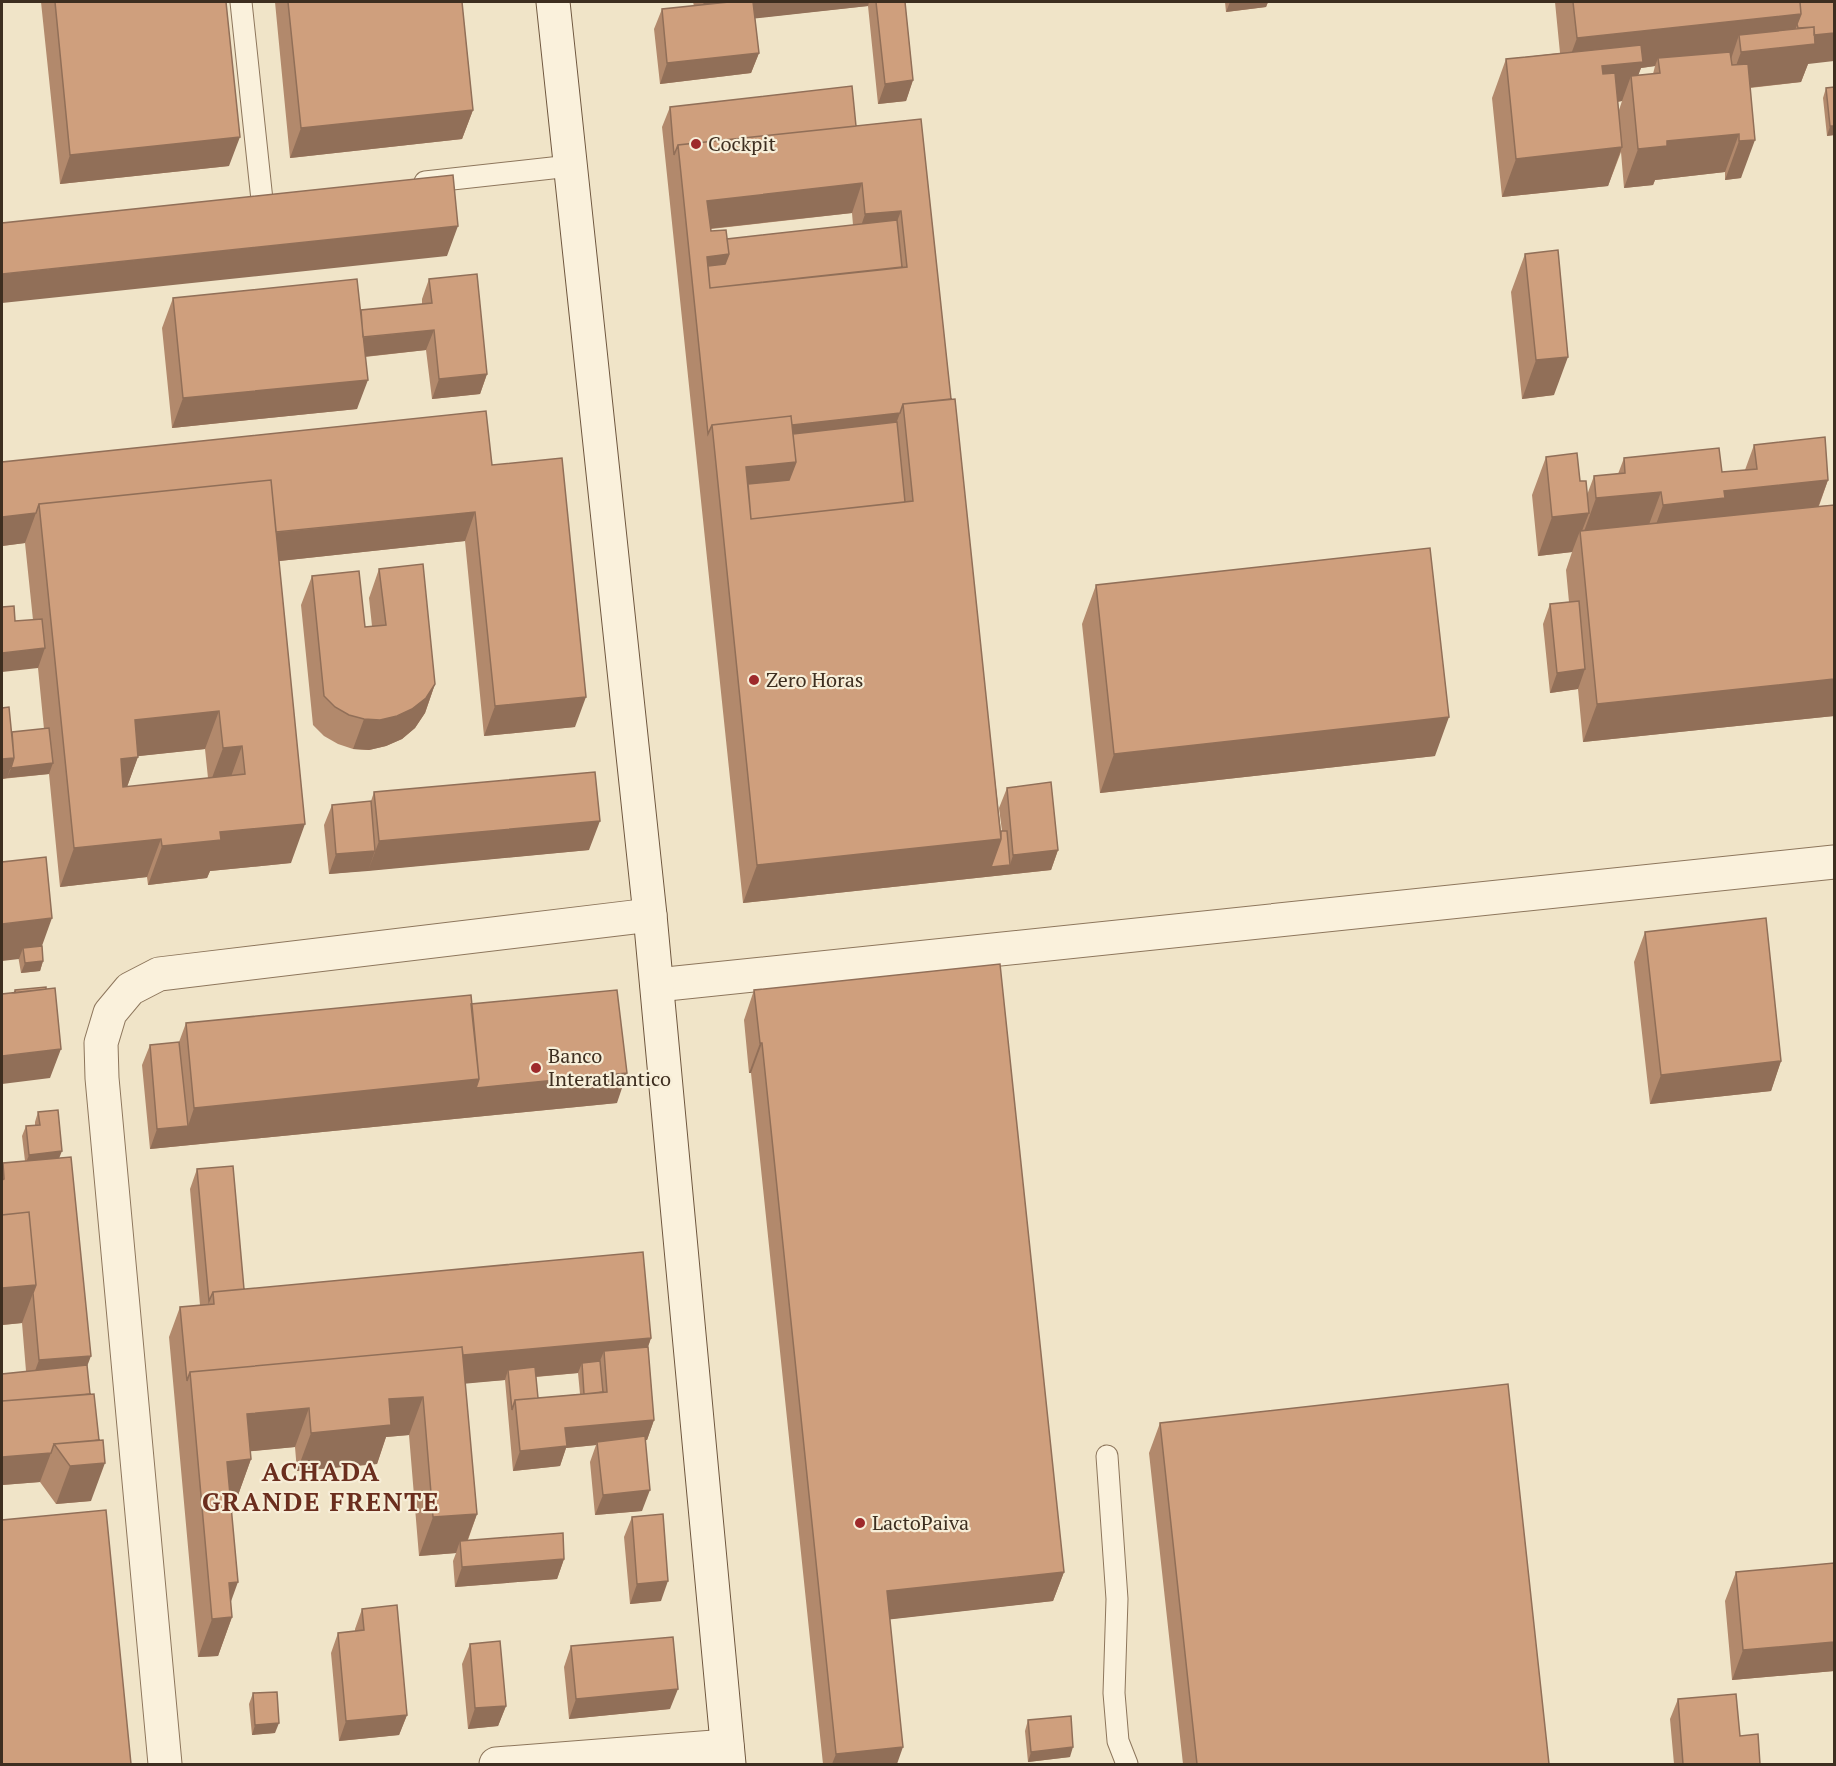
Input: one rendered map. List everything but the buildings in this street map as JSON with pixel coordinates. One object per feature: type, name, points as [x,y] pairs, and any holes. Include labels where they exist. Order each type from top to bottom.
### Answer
[{"type":"street","points":[[496,1764],[728,1755],[657,985],[553,2]]},
{"type":"street","points":[[657,985],[1834,862]]},
{"type":"street","points":[[165,1764],[102,1078],[101,1043],[111,1013],[130,989],[159,974],[650,915]]},
{"type":"lane","points":[[241,2],[262,200]]},
{"type":"lane","points":[[404,184],[570,166]]},
{"type":"lane","points":[[239,202],[286,197]]},
{"type":"lane","points":[[1107,1456],[1117,1599],[1114,1693],[1118,1741],[1127,1764]]},
{"type":"place","name":"Cockpit","points":[[696,144]]},
{"type":"place","name":"Zero Horas","points":[[754,680]]},
{"type":"place","name":"Banco Interatlantico","points":[[536,1068]]},
{"type":"place","name":"LactoPaiva","points":[[860,1523]]},
{"type":"district","name":"ACHADA GRANDE FRENTE","points":[[321,1487]]}]
